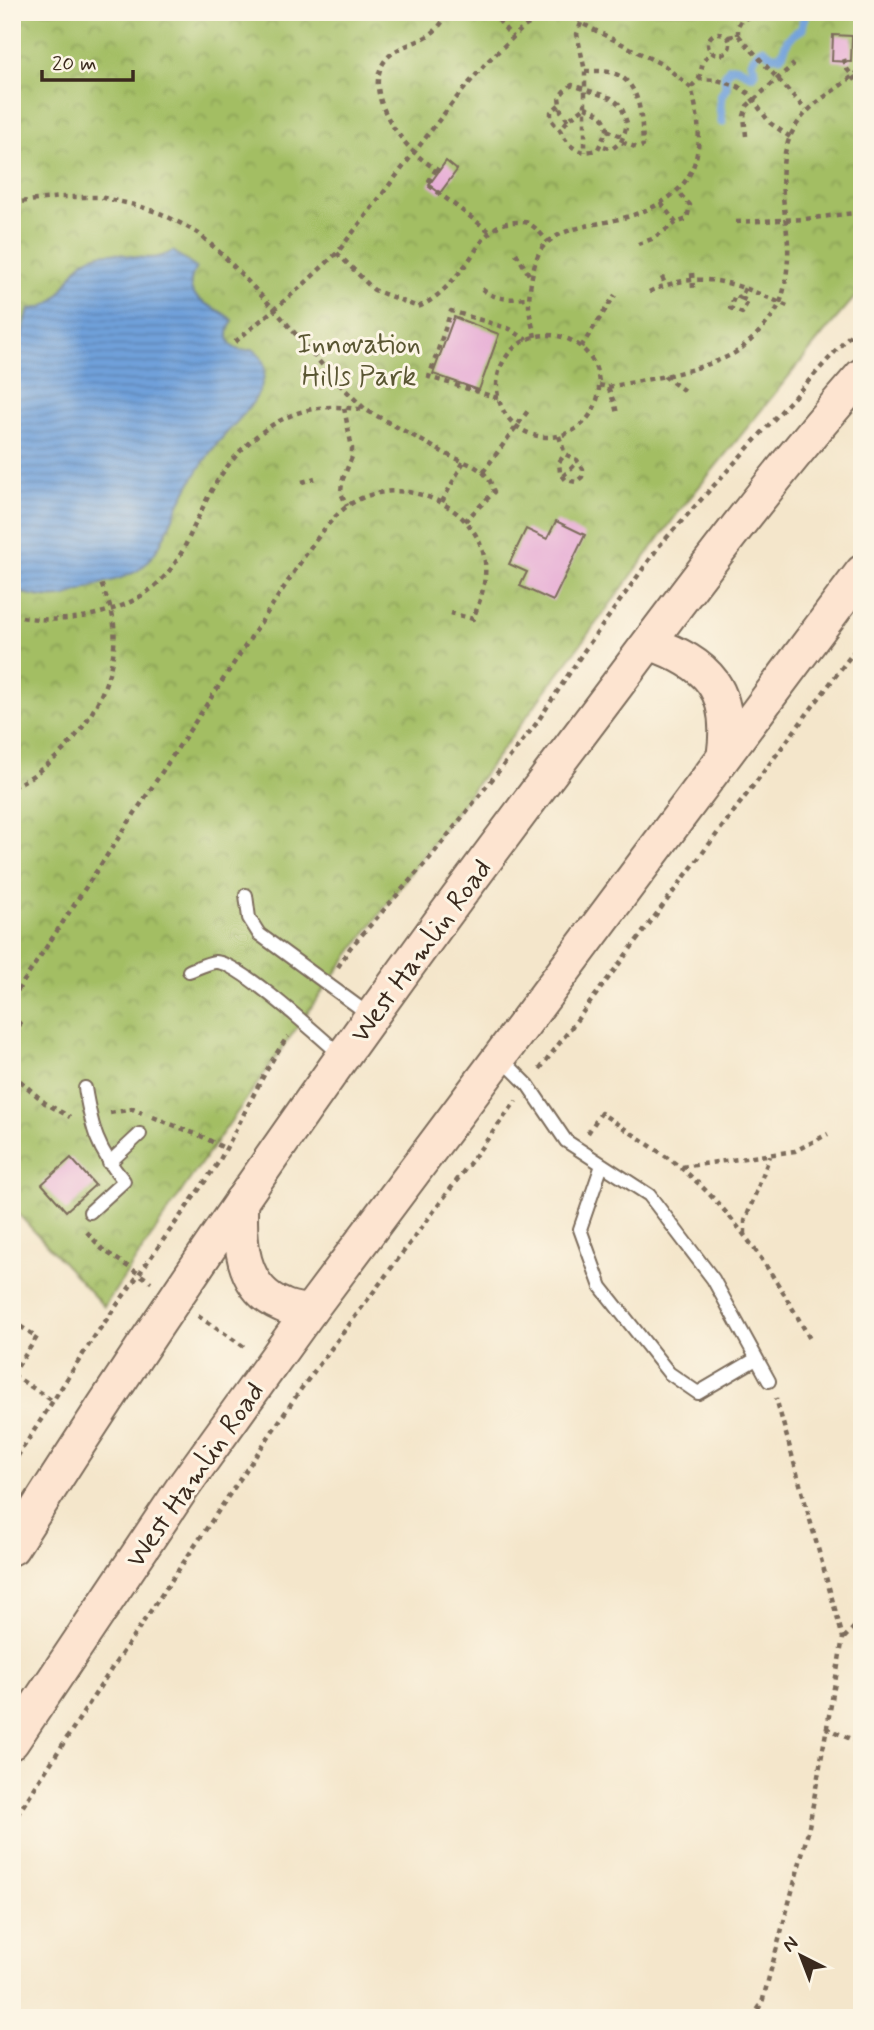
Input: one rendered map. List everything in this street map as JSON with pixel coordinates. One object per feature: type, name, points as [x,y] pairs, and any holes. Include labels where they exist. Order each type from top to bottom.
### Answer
[{"type":"main road","name":"West Hamlin Road","points":[[12,1548],[241,1200],[342,1056],[453,904],[782,470],[862,375]]},
{"type":"main road","name":"West Hamlin Road","points":[[12,1742],[181,1490],[309,1312],[862,572]]},
{"type":"main road","points":[[650,643],[689,659],[712,682],[726,715],[724,755]]},
{"type":"main road","points":[[241,1200],[240,1242],[250,1276],[259,1288],[281,1305],[309,1312]]},
{"type":"lane","points":[[246,895],[248,918],[259,934],[371,1016]]},
{"type":"lane","points":[[189,971],[217,962],[237,970],[342,1056]]},
{"type":"lane","points":[[499,1057],[528,1085],[566,1141],[649,1195],[713,1279],[769,1381]]},
{"type":"lane","points":[[85,1088],[90,1116],[101,1150],[124,1181],[90,1212]]},
{"type":"lane","points":[[109,1163],[139,1134]]},
{"type":"lane","points":[[602,1164],[580,1229],[601,1287],[669,1373],[698,1393],[757,1359]]},
{"type":"path","points":[[450,12],[432,33],[387,58],[380,69],[378,88],[391,127],[414,153],[438,170],[427,184],[489,232]]},
{"type":"path","points":[[492,12],[512,37]]},
{"type":"path","points":[[235,342],[275,310],[337,253],[478,72],[512,37],[548,12]]},
{"type":"path","points":[[535,337],[529,306],[532,278],[541,250],[548,242],[563,234],[633,215],[661,203],[689,178],[696,161],[699,139],[691,88],[665,66],[581,23],[576,12]]},
{"type":"path","points":[[765,12],[741,20],[738,35],[806,110]]},
{"type":"path","points":[[581,23],[576,34],[585,71],[585,152]]},
{"type":"path","points":[[729,37],[727,52],[721,55],[711,51],[708,45],[712,35],[719,32],[729,37],[738,35]]},
{"type":"path","points":[[691,88],[699,79],[703,62],[711,51]]},
{"type":"path","points":[[844,60],[852,77],[862,88]]},
{"type":"path","points":[[746,136],[744,116],[747,106],[794,64]]},
{"type":"path","points":[[599,385],[608,387],[694,369],[734,354],[757,334],[780,303],[786,273],[788,246],[783,193],[784,158],[790,138],[806,110],[862,68]]},
{"type":"path","points":[[585,71],[619,75],[632,86],[638,103],[643,146],[638,148],[607,130]]},
{"type":"path","points":[[699,79],[732,83],[748,93],[770,123],[790,138]]},
{"type":"path","points":[[568,120],[559,104],[559,97],[572,85],[611,98],[619,104],[626,124],[622,140],[612,149],[600,145]]},
{"type":"path","points":[[559,104],[551,112],[551,120],[564,140],[573,148],[585,152],[593,151],[600,145],[607,130],[607,124],[597,111],[585,107]]},
{"type":"path","points":[[560,130],[585,107]]},
{"type":"path","points":[[638,244],[687,219],[690,205],[677,191]]},
{"type":"path","points":[[12,203],[71,197],[100,197],[120,201],[162,214],[215,246],[336,381],[366,410],[483,472],[494,492],[465,522]]},
{"type":"path","points":[[661,203],[676,223]]},
{"type":"path","points":[[736,222],[862,212]]},
{"type":"path","points":[[337,253],[374,290],[418,307],[432,301],[448,285],[489,232],[499,224],[527,222],[548,242]]},
{"type":"path","points":[[516,253],[532,278]]},
{"type":"path","points":[[649,292],[673,281],[692,277],[745,288],[792,308]]},
{"type":"path","points":[[692,277],[693,288]]},
{"type":"path","points":[[662,278],[665,284]]},
{"type":"path","points":[[741,298],[745,288]]},
{"type":"path","points":[[482,289],[490,296],[500,299],[530,298]]},
{"type":"path","points":[[581,347],[615,295]]},
{"type":"path","points":[[498,398],[429,377],[451,312],[510,329],[527,340]]},
{"type":"path","points":[[327,985],[350,948],[436,850],[536,724],[584,651],[660,545],[862,322]]},
{"type":"path","points":[[551,335],[581,347],[590,357],[599,385],[592,412],[583,423],[559,436],[545,437],[530,434],[505,415],[498,398],[499,370],[515,347],[535,337],[551,335]]},
{"type":"path","points":[[663,376],[686,392]]},
{"type":"path","points":[[608,387],[617,414]]},
{"type":"path","points":[[12,615],[56,620],[84,617],[112,611],[141,597],[170,570],[185,547],[209,495],[228,466],[252,439],[274,424],[299,413],[321,408],[366,410]]},
{"type":"path","points":[[344,408],[352,448],[352,457],[342,481],[341,493],[347,506]]},
{"type":"path","points":[[483,472],[530,408]]},
{"type":"path","points":[[559,436],[565,454],[579,462],[583,469],[582,477],[576,482],[566,480],[558,466],[565,454]]},
{"type":"path","points":[[442,502],[464,461]]},
{"type":"path","points":[[563,476],[579,462]]},
{"type":"path","points":[[302,482],[314,478]]},
{"type":"path","points":[[12,999],[310,548],[336,514],[347,506],[378,493],[421,495],[442,502],[465,522],[475,535],[483,553],[485,575],[484,589],[473,620],[451,613]]},
{"type":"path","points":[[12,787],[41,770],[65,749],[93,711],[106,684],[114,652],[114,625],[102,583]]},
{"type":"path","points":[[12,1823],[112,1668],[301,1389],[862,641]]},
{"type":"path","points":[[12,1014],[20,1024],[12,1060],[17,1078],[45,1103],[72,1118]]},
{"type":"path","points":[[12,1465],[92,1340],[218,1163],[271,1060],[300,1019]]},
{"type":"path","points":[[578,1149],[601,1113],[681,1168],[713,1197],[745,1235],[810,1339]]},
{"type":"path","points":[[681,1168],[770,1156],[795,1150],[828,1134]]},
{"type":"path","points":[[745,1235],[745,1222],[770,1156]]},
{"type":"path","points":[[90,1212],[85,1230],[102,1249],[139,1274]]},
{"type":"path","points":[[190,1311],[251,1352]]},
{"type":"path","points":[[12,1321],[37,1337],[12,1375],[53,1401]]},
{"type":"path","points":[[752,2018],[762,2003],[808,1832],[843,1639],[769,1381]]},
{"type":"path","points":[[843,1639],[862,1619]]},
{"type":"path","points":[[826,1728],[862,1744]]},
{"type":"green space","name":"Innovation Hills Park","points":[[12,12],[862,12],[862,289],[681,509],[324,989],[104,1307],[12,1207]]},
{"type":"water","points":[[173,251],[196,268],[191,280],[191,289],[195,295],[233,321],[228,334],[234,348],[246,351],[253,349],[261,357],[264,375],[257,396],[206,459],[155,553],[140,569],[65,596],[42,597],[12,591],[12,355],[22,334],[29,309],[52,302],[76,269],[93,256],[113,253],[151,258]]},
{"type":"building","points":[[833,35],[852,36],[851,62],[832,61]]},
{"type":"building","points":[[446,161],[457,170],[440,193],[429,185]]},
{"type":"building","points":[[454,317],[499,334],[479,390],[433,374]]},
{"type":"building","points":[[556,521],[585,535],[553,601],[520,586],[527,572],[509,564],[526,529],[547,539]]},
{"type":"building","points":[[71,1158],[95,1185],[66,1211],[42,1184]]},
{"type":"waterway","points":[[722,122],[721,96],[726,87],[725,76],[730,68],[736,67],[752,75],[755,71],[752,62],[759,51],[763,49],[772,56],[780,56],[789,38],[802,29],[805,12]]}]
